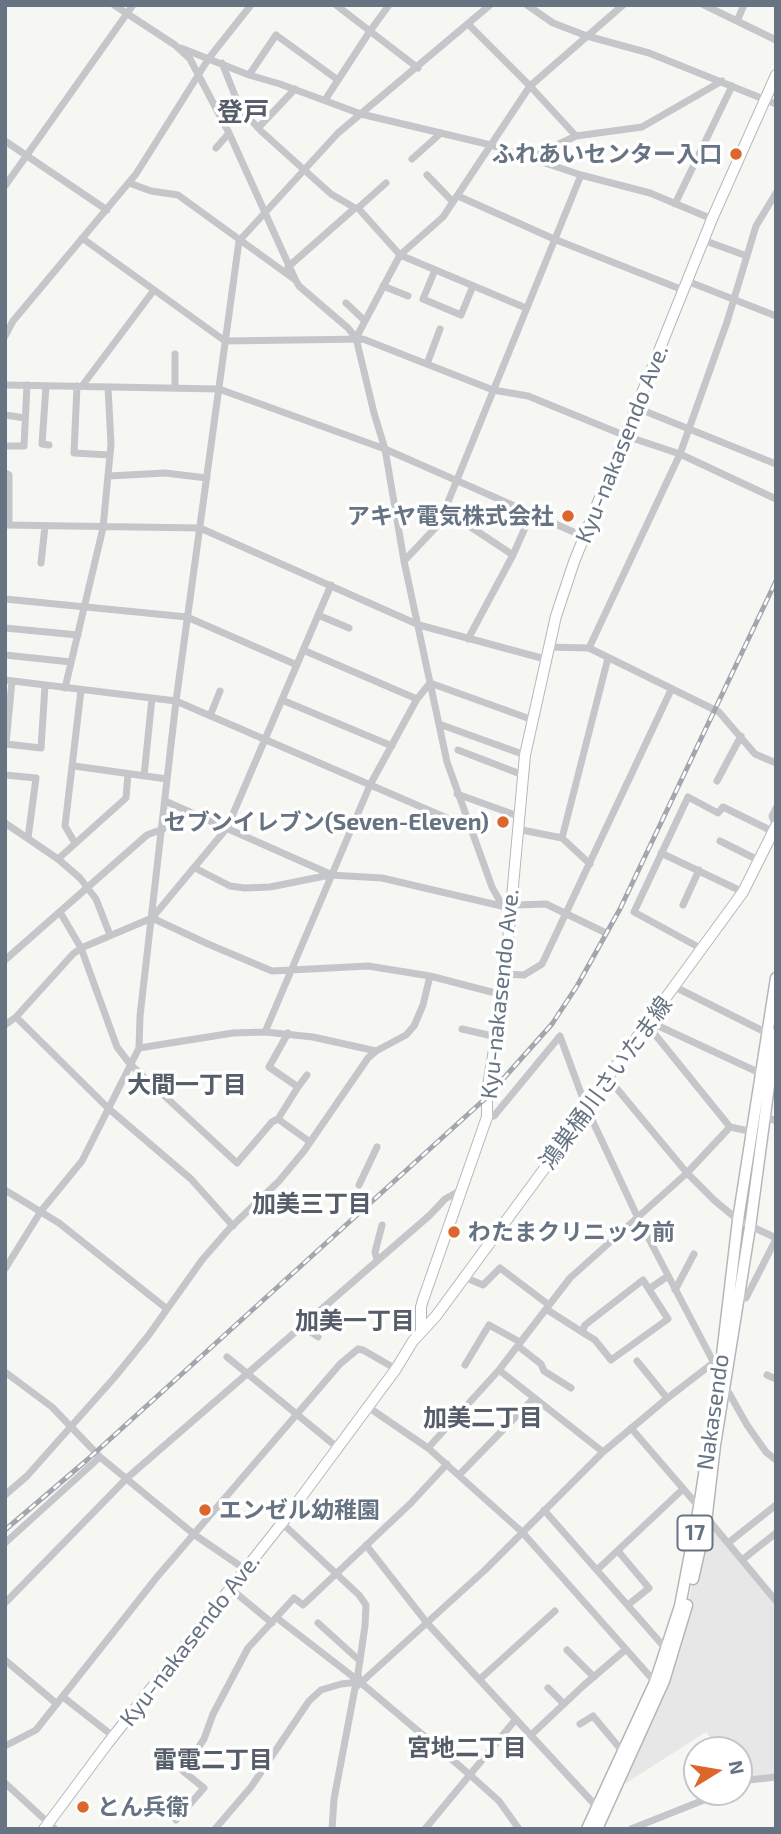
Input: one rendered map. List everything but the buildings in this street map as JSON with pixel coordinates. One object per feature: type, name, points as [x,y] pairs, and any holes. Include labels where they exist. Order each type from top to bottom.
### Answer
[{"type":"highway","name":"Nakasendo","points":[[597,1829],[664,1681],[684,1620],[707,1517],[750,1227],[773,1035],[776,978]]},
{"type":"highway","name":"Nakasendo","points":[[587,1829],[655,1682],[680,1606],[699,1507],[716,1368],[752,1132],[762,1074],[773,1035]]},
{"type":"main road","name":"Kyu-nakasendo Ave.","points":[[49,1827],[113,1736],[282,1523],[421,1331],[423,1300],[487,1117],[487,1092],[503,995],[506,907],[525,755],[545,659],[563,592],[712,219],[776,75]]},
{"type":"main road","name":"鴻巣桶川さいたま線","points":[[421,1331],[436,1316],[744,892],[775,828]]},
{"type":"street","points":[[114,5],[190,59],[229,133],[299,286],[356,338],[385,449],[404,561],[447,762],[492,887],[506,907]]},
{"type":"street","points":[[5,186],[133,5]]},
{"type":"street","points":[[5,336],[12,321],[129,183],[209,58],[251,5]]},
{"type":"street","points":[[336,5],[349,9],[370,30],[418,68]]},
{"type":"street","points":[[325,100],[389,5]]},
{"type":"street","points":[[5,1269],[41,1211],[82,1161],[139,1048],[176,701],[239,241],[266,215],[338,133],[490,5]]},
{"type":"street","points":[[527,5],[553,23],[587,36],[649,53],[776,104]]},
{"type":"street","points":[[356,338],[400,255],[443,217],[530,86],[623,5]]},
{"type":"street","points":[[704,5],[776,40]]},
{"type":"street","points":[[737,21],[744,5]]},
{"type":"street","points":[[468,24],[576,136]]},
{"type":"street","points":[[249,75],[276,35],[338,79]]},
{"type":"street","points":[[175,46],[361,114],[491,145],[581,175],[650,193],[712,219]]},
{"type":"street","points":[[222,63],[240,108],[258,128],[331,194],[357,208],[400,255],[526,308]]},
{"type":"street","points":[[530,157],[576,136],[642,127],[722,81]]},
{"type":"street","points":[[675,204],[732,86]]},
{"type":"street","points":[[258,128],[295,89]]},
{"type":"street","points":[[216,148],[229,133]]},
{"type":"street","points":[[412,159],[441,133]]},
{"type":"street","points":[[5,141],[107,210]]},
{"type":"street","points":[[427,175],[455,199],[554,239],[776,316]]},
{"type":"street","points":[[404,561],[439,524],[581,175]]},
{"type":"street","points":[[129,183],[151,191],[178,195],[295,279]]},
{"type":"street","points":[[288,267],[386,183]]},
{"type":"street","points":[[589,648],[680,454],[756,226],[776,193]]},
{"type":"street","points":[[82,238],[225,341],[356,338],[493,390],[528,396],[626,436],[680,454],[776,499]]},
{"type":"street","points":[[704,240],[747,256]]},
{"type":"street","points":[[435,270],[423,299],[461,315],[473,286]]},
{"type":"street","points":[[383,286],[408,296]]},
{"type":"street","points":[[110,455],[74,453],[80,386],[154,290]]},
{"type":"street","points":[[346,303],[365,321]]},
{"type":"street","points":[[427,364],[440,329]]},
{"type":"street","points":[[174,387],[175,354]]},
{"type":"street","points":[[5,385],[219,389],[385,449],[585,537]]},
{"type":"street","points":[[5,446],[24,446],[27,386]]},
{"type":"street","points":[[46,386],[42,444],[49,445]]},
{"type":"street","points":[[65,688],[103,528],[110,455],[108,387]]},
{"type":"street","points":[[637,408],[776,464]]},
{"type":"street","points":[[5,415],[25,418]]},
{"type":"street","points":[[5,473],[9,475],[7,525],[200,528],[419,625],[545,659]]},
{"type":"street","points":[[109,476],[165,473],[207,478]]},
{"type":"street","points":[[444,510],[513,555]]},
{"type":"street","points":[[468,639],[513,555],[532,512]]},
{"type":"street","points":[[41,563],[45,526]]},
{"type":"street","points":[[5,1025],[16,1017],[80,948],[152,918],[227,828],[331,585]]},
{"type":"street","points":[[5,599],[187,617],[297,666]]},
{"type":"street","points":[[318,615],[349,628]]},
{"type":"street","points":[[5,628],[78,635]]},
{"type":"street","points":[[548,647],[589,648],[719,712],[755,754],[776,763]]},
{"type":"street","points":[[303,650],[417,699]]},
{"type":"street","points":[[5,655],[71,662]]},
{"type":"street","points":[[562,838],[608,658]]},
{"type":"street","points":[[45,686],[41,748],[6,744],[9,681],[176,701],[470,828]]},
{"type":"street","points":[[265,1032],[370,785],[417,699],[430,683]]},
{"type":"street","points":[[430,683],[533,720]]},
{"type":"street","points":[[75,843],[65,826],[81,690]]},
{"type":"street","points":[[505,974],[524,975],[542,964],[671,690]]},
{"type":"street","points":[[210,716],[220,691]]},
{"type":"street","points":[[144,776],[152,698]]},
{"type":"street","points":[[282,700],[392,746]]},
{"type":"street","points":[[439,724],[525,755]]},
{"type":"street","points":[[717,781],[741,736]]},
{"type":"street","points":[[458,750],[523,775]]},
{"type":"street","points":[[74,766],[167,779]]},
{"type":"street","points":[[58,859],[126,798],[128,774]]},
{"type":"street","points":[[5,775],[36,778],[29,838]]},
{"type":"street","points":[[457,794],[518,816]]},
{"type":"street","points":[[702,948],[634,912],[688,797],[718,813],[723,807],[775,828]]},
{"type":"street","points":[[165,802],[330,875]]},
{"type":"street","points":[[775,828],[772,816],[776,808]]},
{"type":"street","points":[[5,822],[58,859],[88,887],[96,899],[110,935]]},
{"type":"street","points":[[5,960],[147,835],[163,829]]},
{"type":"street","points":[[517,829],[562,838],[590,864]]},
{"type":"street","points":[[720,841],[758,860]]},
{"type":"street","points":[[661,853],[744,892]]},
{"type":"street","points":[[195,868],[230,886],[245,888],[270,887],[330,875],[382,878],[506,907],[546,904],[604,932]]},
{"type":"street","points":[[683,905],[699,870]]},
{"type":"street","points":[[60,912],[80,948],[117,1047],[130,1064],[237,1163],[272,1122],[278,1119],[307,1075]]},
{"type":"street","points":[[152,918],[272,971],[368,965],[430,976],[503,995]]},
{"type":"street","points":[[5,1495],[27,1476],[72,1427],[148,1336],[202,1261],[279,1181],[310,1142],[368,1058],[406,1035],[414,1026],[423,1005],[430,976]]},
{"type":"street","points":[[675,987],[773,1035]]},
{"type":"street","points":[[16,1017],[108,1108],[191,1179],[233,1226]]},
{"type":"street","points":[[650,1022],[762,1074]]},
{"type":"street","points":[[650,1022],[653,1032],[730,1127],[752,1132]]},
{"type":"street","points":[[463,1029],[497,1037]]},
{"type":"street","points":[[139,1048],[233,1033],[265,1032],[288,1033],[376,1051]]},
{"type":"street","points":[[288,1033],[269,1067],[298,1087]]},
{"type":"street","points":[[332,1829],[341,1759],[355,1688],[485,1570],[603,1452],[667,1398],[716,1368],[638,1218],[586,1107],[560,1035],[494,1116],[487,1117]]},
{"type":"street","points":[[608,1078],[687,1173],[714,1200],[738,1220],[776,1239],[746,1298],[738,1298]]},
{"type":"street","points":[[764,1116],[776,1121]]},
{"type":"street","points":[[278,1119],[310,1142]]},
{"type":"street","points":[[428,1448],[499,1370],[570,1278],[687,1173],[730,1127]]},
{"type":"street","points":[[359,1185],[377,1147]]},
{"type":"street","points":[[5,1602],[127,1478],[445,1199],[463,1189]]},
{"type":"street","points":[[5,1190],[60,1223],[167,1309]]},
{"type":"street","points":[[377,1260],[375,1252],[382,1225]]},
{"type":"street","points":[[676,1290],[694,1254]]},
{"type":"street","points":[[464,1277],[483,1285],[500,1268],[548,1307],[582,1332],[595,1340],[611,1360],[668,1319],[643,1280],[586,1325],[582,1332]]},
{"type":"street","points":[[649,1289],[668,1276]]},
{"type":"street","points":[[301,1325],[318,1337]]},
{"type":"street","points":[[465,1364],[489,1325],[519,1344],[541,1364],[544,1371],[571,1388]]},
{"type":"street","points":[[5,1746],[37,1730],[157,1577],[299,1415],[340,1364],[358,1349],[363,1349],[396,1369]]},
{"type":"street","points":[[227,1357],[338,1448]]},
{"type":"street","points":[[637,1361],[667,1398]]},
{"type":"street","points":[[499,1370],[603,1452]]},
{"type":"street","points":[[5,1372],[52,1407],[100,1457],[195,1535],[246,1570]]},
{"type":"street","points":[[767,1375],[776,1379]]},
{"type":"street","points":[[724,1393],[729,1393],[766,1452],[775,1454]]},
{"type":"street","points":[[460,1474],[534,1398]]},
{"type":"street","points":[[368,1407],[428,1448],[522,1532],[655,1682]]},
{"type":"street","points":[[631,1428],[699,1507]]},
{"type":"street","points":[[5,1543],[100,1457]]},
{"type":"street","points":[[176,1820],[204,1788],[183,1770],[204,1739],[212,1714],[248,1648],[294,1598],[303,1605],[411,1503],[447,1464]]},
{"type":"street","points":[[597,1570],[684,1489]]},
{"type":"street","points":[[728,1543],[776,1505]]},
{"type":"street","points":[[544,1510],[667,1649]]},
{"type":"street","points":[[707,1517],[776,1601]]},
{"type":"street","points":[[282,1523],[359,1595],[366,1605],[358,1673],[360,1682]]},
{"type":"street","points":[[743,1560],[776,1533]]},
{"type":"street","points":[[366,1545],[427,1623],[597,1807]]},
{"type":"street","points":[[618,1551],[649,1588],[628,1605]]},
{"type":"street","points":[[231,1589],[360,1682],[499,1801],[519,1829]]},
{"type":"street","points":[[480,1679],[555,1611]]},
{"type":"street","points":[[318,1623],[360,1661]]},
{"type":"street","points":[[568,1650],[594,1677]]},
{"type":"street","points":[[531,1735],[625,1650]]},
{"type":"street","points":[[5,1660],[57,1704]]},
{"type":"street","points":[[215,1829],[251,1787],[309,1701],[321,1690],[360,1682]]},
{"type":"street","points":[[548,1688],[564,1704]]},
{"type":"street","points":[[62,1697],[113,1736]]},
{"type":"street","points":[[580,1724],[593,1716],[622,1752]]},
{"type":"street","points":[[425,1829],[516,1719]]},
{"type":"street","points":[[753,1780],[776,1777]]},
{"type":"street","points":[[5,1783],[49,1827]]},
{"type":"street","points":[[631,1829],[689,1806]]},
{"type":"shaded area","points":[[706,1522],[776,1606],[776,1777],[753,1780],[753,1736],[709,1736],[706,1732],[700,1736],[683,1736],[683,1747],[615,1790],[684,1621]]},
{"type":"railway","points":[[5,1530],[87,1460],[487,1097],[552,1024],[577,986],[620,909],[776,581]]},
{"type":"place","name":"ふれあいセンター入口","points":[[736,154]]},
{"type":"place","name":"アキヤ電気株式会社","points":[[568,516]]},
{"type":"place","name":"セブンイレブン(Seven-Eleven)","points":[[503,822]]},
{"type":"place","name":"わたまクリニック前","points":[[454,1232]]},
{"type":"place","name":"エンゼル幼稚園","points":[[205,1510]]},
{"type":"place","name":"とん兵衛","points":[[83,1807]]},
{"type":"district","name":"登戸","points":[[243,112]]},
{"type":"district","name":"大間一丁目","points":[[187,1085]]},
{"type":"district","name":"加美三丁目","points":[[312,1204]]},
{"type":"district","name":"加美一丁目","points":[[355,1321]]},
{"type":"district","name":"加美二丁目","points":[[483,1418]]},
{"type":"district","name":"宮地二丁目","points":[[467,1748]]},
{"type":"district","name":"雷電二丁目","points":[[213,1760]]}]
